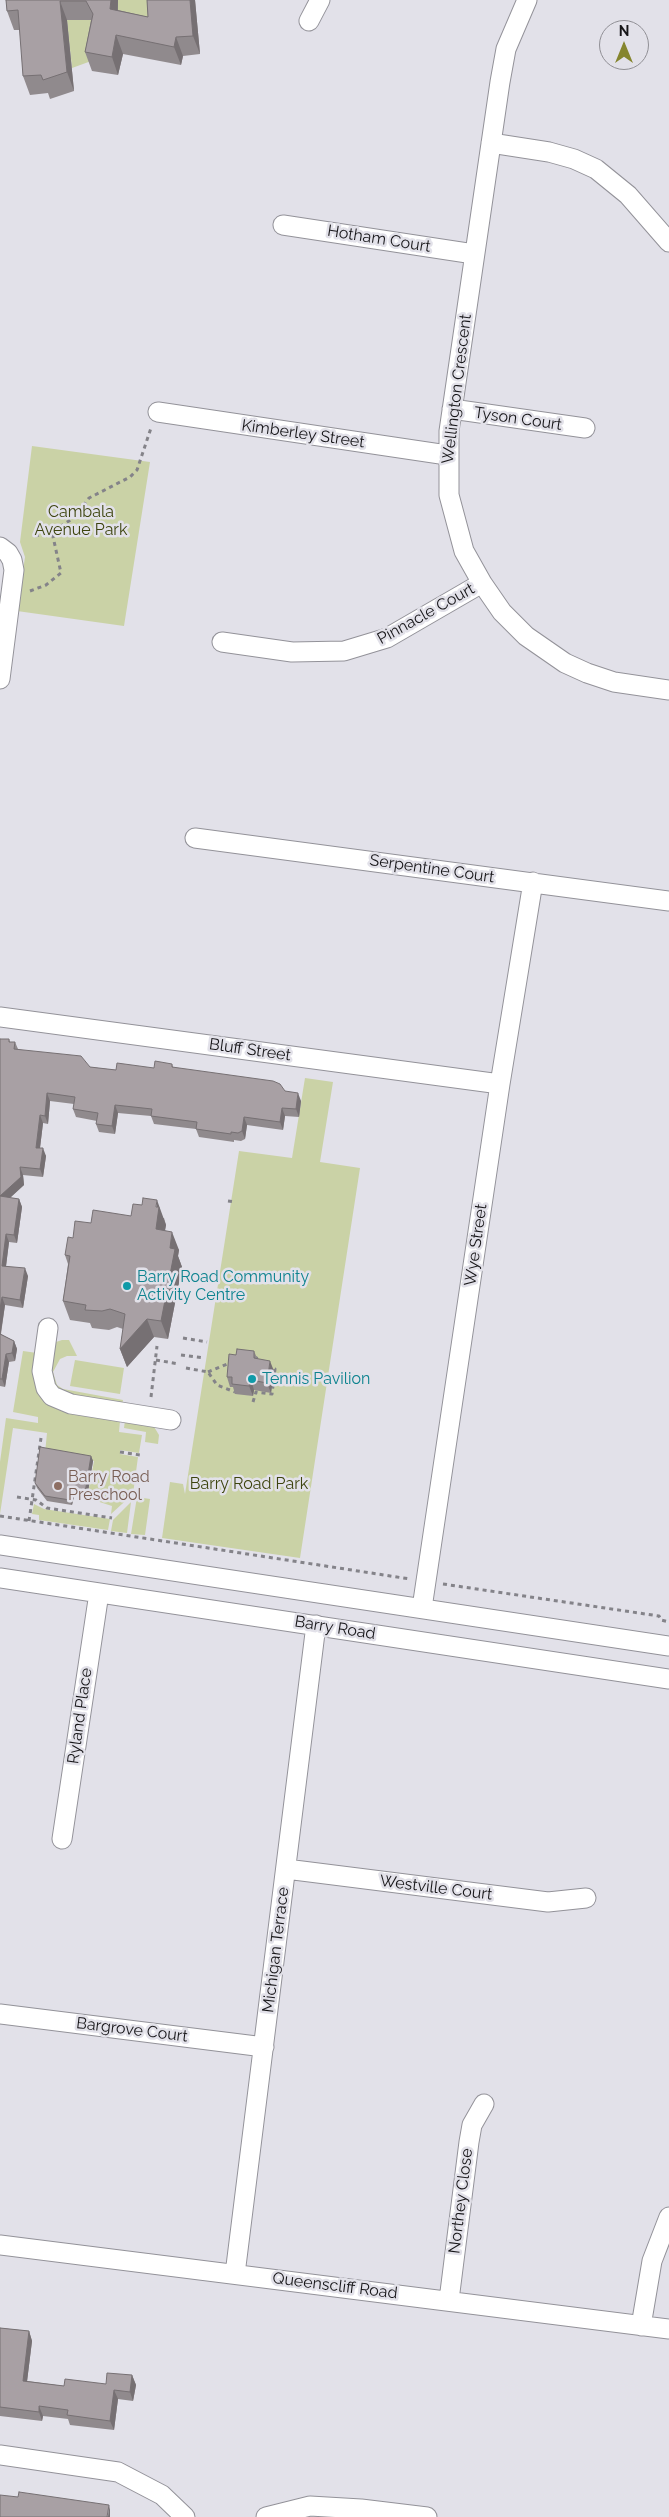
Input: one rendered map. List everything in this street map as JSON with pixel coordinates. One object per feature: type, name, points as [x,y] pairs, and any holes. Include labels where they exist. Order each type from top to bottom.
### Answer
[{"type":"street","points":[[309,21],[320,0]]},
{"type":"street","name":"Wellington Crescent","points":[[527,0],[506,49],[490,143],[452,409],[447,455],[449,495],[464,551],[482,583],[502,612],[526,636],[565,663],[614,682],[669,690]]},
{"type":"street","points":[[490,143],[549,152],[574,159],[596,169],[628,194],[669,242]]},
{"type":"street","name":"Hotham Court","points":[[283,225],[474,254]]},
{"type":"street","name":"Tyson Court","points":[[452,409],[585,428]]},
{"type":"street","name":"Kimberley Street","points":[[155,416],[447,455]]},
{"type":"street","points":[[0,547],[8,553],[14,570],[0,678]]},
{"type":"street","name":"Pinnacle Court","points":[[222,642],[292,652],[344,651],[387,638],[482,583]]},
{"type":"street","name":"Serpentine Court","points":[[195,838],[669,901]]},
{"type":"street","name":"Wye Street","points":[[422,1608],[500,1084],[533,882]]},
{"type":"street","name":"Bluff Street","points":[[0,1017],[500,1084]]},
{"type":"street","points":[[48,1328],[42,1371],[46,1388],[52,1396],[71,1404],[171,1420]]},
{"type":"street","name":"Barry Road","points":[[0,1545],[669,1646]]},
{"type":"street","name":"Barry Road","points":[[0,1578],[669,1677]]},
{"type":"street","name":"Ryland Place","points":[[62,1839],[99,1593]]},
{"type":"street","name":"Michigan Terrace","points":[[235,2274],[316,1625]]},
{"type":"street","name":"Westville Court","points":[[286,1869],[548,1902],[586,1898]]},
{"type":"street","name":"Bargrove Court","points":[[0,2014],[264,2047]]},
{"type":"street","name":"Northey Close","points":[[449,2300],[468,2142],[472,2125],[484,2104]]},
{"type":"street","points":[[641,2326],[647,2280],[669,2217]]},
{"type":"street","name":"Queenscliff Road","points":[[0,2245],[669,2329]]},
{"type":"street","points":[[0,2455],[118,2472],[162,2495],[185,2517]]},
{"type":"street","points":[[266,2517],[310,2506],[361,2508],[427,2517]]},
{"type":"path","points":[[34,536],[52,532],[75,517],[89,498],[130,477],[137,470],[155,416]]},
{"type":"path","points":[[30,591],[46,585],[61,573],[52,532]]},
{"type":"path","points":[[228,1201],[235,1202]]},
{"type":"path","points":[[183,1338],[207,1342]]},
{"type":"path","points":[[151,1397],[157,1346]]},
{"type":"path","points":[[255,1361],[259,1354]]},
{"type":"path","points":[[181,1355],[204,1358]]},
{"type":"path","points":[[156,1360],[179,1364]]},
{"type":"path","points":[[231,1371],[232,1362]]},
{"type":"path","points":[[186,1368],[208,1372],[232,1362],[240,1362]]},
{"type":"path","points":[[253,1402],[256,1392],[272,1394],[275,1369],[266,1368]]},
{"type":"path","points":[[208,1372],[217,1385],[236,1392]]},
{"type":"path","points":[[228,1390],[229,1381]]},
{"type":"path","points":[[29,1521],[41,1438]]},
{"type":"path","points":[[120,1452],[140,1455]]},
{"type":"path","points":[[17,1497],[32,1500],[47,1508],[112,1518]]},
{"type":"path","points":[[0,1516],[659,1616],[661,1620],[669,1622]]},
{"type":"green space","points":[[118,0],[152,0],[155,36],[117,28]]},
{"type":"green space","points":[[69,11],[93,20],[94,60],[72,68],[67,21]]},
{"type":"green space","name":"Cambala Avenue Park","points":[[32,446],[150,462],[124,626],[17,611],[25,557],[20,542]]},
{"type":"green space","name":"Barry Road Park","points":[[305,1078],[333,1082],[320,1162],[360,1168],[300,1558],[162,1538],[170,1482],[183,1484],[185,1494],[239,1151],[292,1158]]},
{"type":"green space","points":[[69,1340],[77,1356],[67,1356],[60,1359],[53,1372],[57,1385],[63,1389],[123,1400],[122,1406],[66,1397],[51,1383],[50,1351],[56,1342]]},
{"type":"green space","points":[[23,1351],[37,1353],[35,1379],[120,1421],[119,1432],[142,1435],[139,1453],[120,1450],[120,1454],[138,1457],[133,1494],[111,1514],[112,1506],[87,1498],[94,1461],[45,1453],[47,1433],[13,1428],[0,1514],[0,1462],[6,1418],[38,1423],[38,1417],[13,1412]]},
{"type":"green space","points":[[75,1360],[124,1368],[120,1394],[70,1386]]},
{"type":"green space","points":[[125,1420],[153,1425],[159,1435],[158,1444],[145,1442],[146,1432],[124,1428]]},
{"type":"green space","points":[[137,1497],[150,1499],[145,1535],[131,1534]]},
{"type":"green space","points":[[131,1502],[127,1533],[111,1531],[113,1520]]},
{"type":"green space","points":[[34,1504],[44,1509],[110,1519],[108,1530],[39,1520],[39,1515],[32,1514]]},
{"type":"building","points":[[6,0],[111,0],[110,9],[148,17],[147,0],[190,0],[193,36],[176,37],[174,47],[116,35],[112,57],[85,52],[93,14],[86,1],[60,1],[67,72],[43,80],[41,75],[23,76],[18,10],[7,11]]},
{"type":"building","points":[[0,1039],[9,1039],[9,1042],[15,1042],[14,1049],[81,1056],[90,1067],[116,1070],[117,1063],[154,1068],[155,1061],[172,1064],[172,1067],[273,1081],[280,1084],[285,1091],[298,1093],[296,1109],[282,1108],[280,1122],[244,1117],[242,1131],[238,1133],[231,1132],[231,1134],[196,1129],[197,1122],[151,1116],[152,1109],[115,1105],[112,1126],[96,1124],[98,1113],[73,1109],[75,1097],[47,1093],[45,1116],[40,1115],[36,1148],[43,1148],[40,1169],[20,1167],[21,1177],[0,1196]]},
{"type":"building","points":[[0,1196],[19,1199],[14,1235],[6,1234],[2,1266],[25,1268],[20,1300],[2,1297],[0,1309]]},
{"type":"building","name":"Barry Road Community Activity Centre","points":[[143,1198],[157,1200],[156,1207],[159,1207],[156,1229],[172,1232],[170,1248],[175,1249],[161,1321],[147,1319],[120,1349],[125,1314],[110,1309],[102,1311],[85,1310],[86,1305],[63,1301],[70,1256],[65,1255],[68,1237],[73,1238],[75,1221],[91,1223],[93,1210],[131,1216],[133,1204],[142,1205]]},
{"type":"building","points":[[0,1334],[14,1341],[12,1353],[6,1354],[2,1379],[0,1379]]},
{"type":"building","name":"Tennis Pavilion","points":[[237,1349],[254,1351],[254,1358],[270,1361],[267,1383],[251,1380],[249,1386],[232,1384],[232,1377],[227,1377],[229,1354],[236,1355]]},
{"type":"building","name":"Barry Road Preschool","points":[[40,1447],[91,1456],[85,1493],[72,1491],[70,1500],[45,1496],[35,1483]]},
{"type":"building","points":[[0,2328],[29,2331],[23,2381],[64,2386],[65,2379],[106,2384],[107,2373],[132,2375],[130,2392],[114,2390],[110,2421],[67,2415],[68,2410],[39,2406],[39,2412],[0,2407]]},
{"type":"building","points":[[19,2492],[109,2505],[107,2517],[0,2517],[0,2495],[18,2497]]},
{"type":"place","name":"Barry Road Community Activity Centre","points":[[127,1286]]},
{"type":"place","name":"Tennis Pavilion","points":[[252,1379]]},
{"type":"place","name":"Barry Road Preschool","points":[[58,1486]]}]
